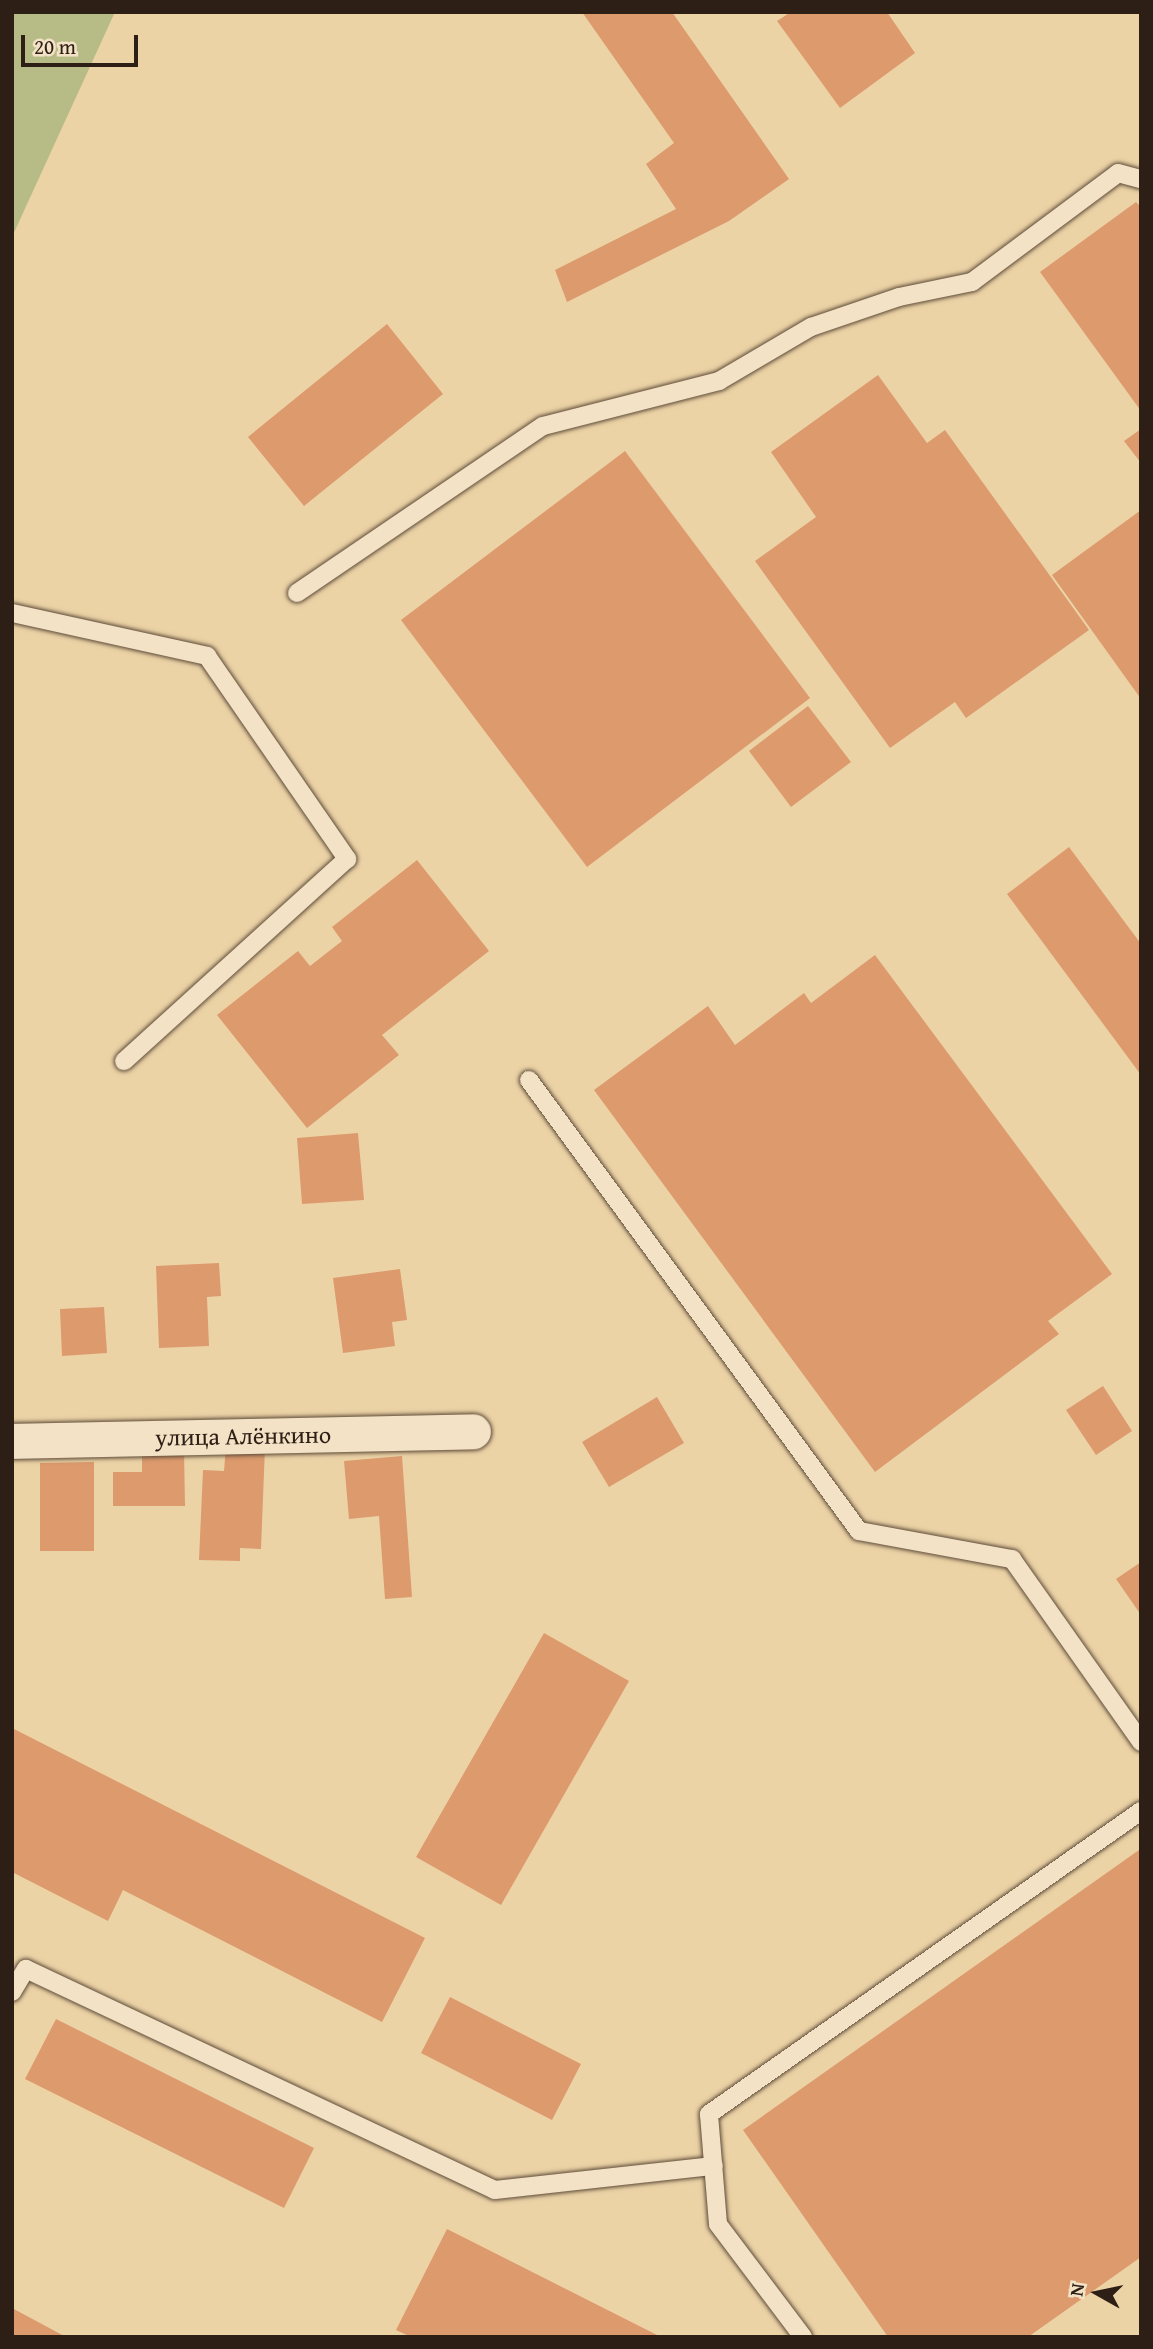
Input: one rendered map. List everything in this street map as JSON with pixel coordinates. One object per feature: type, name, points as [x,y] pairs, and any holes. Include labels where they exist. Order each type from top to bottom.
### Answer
[{"type":"street","name":"улица Алёнкино","points":[[12,1441],[473,1431]]},
{"type":"lane","points":[[297,593],[543,426],[719,382],[811,327],[899,297],[972,282],[1118,173],[1141,179]]},
{"type":"lane","points":[[12,613],[207,656],[347,859],[124,1061]]},
{"type":"lane","points":[[529,1080],[859,1531],[1012,1559],[1141,1742]]},
{"type":"lane","points":[[803,2337],[718,2224],[709,2114],[1141,1811]]},
{"type":"lane","points":[[12,1992],[26,1969],[495,2190],[714,2166]]},
{"type":"green space","points":[[12,12],[115,12],[12,237]]},
{"type":"building","points":[[582,12],[672,12],[789,179],[729,221],[567,302],[555,270],[676,209],[646,164],[674,143]]},
{"type":"building","points":[[791,12],[887,12],[915,53],[840,108],[777,21]]},
{"type":"building","points":[[1136,202],[1141,207],[1141,411],[1040,272]]},
{"type":"building","points":[[387,324],[443,394],[304,506],[248,437]]},
{"type":"building","points":[[878,375],[927,443],[945,430],[1089,630],[966,718],[955,702],[890,748],[755,561],[816,517],[771,452]]},
{"type":"building","points":[[1141,429],[1141,463],[1124,441]]},
{"type":"building","points":[[625,451],[810,698],[587,867],[401,620]]},
{"type":"building","points":[[1141,510],[1141,699],[1052,575]]},
{"type":"building","points":[[808,706],[851,762],[791,807],[749,751]]},
{"type":"building","points":[[1069,847],[1141,944],[1141,1075],[1007,894]]},
{"type":"building","points":[[417,860],[489,951],[382,1035],[399,1055],[307,1128],[217,1015],[298,951],[310,966],[342,941],[332,927]]},
{"type":"building","points":[[875,955],[1112,1274],[1048,1321],[1059,1334],[875,1472],[594,1090],[708,1006],[735,1045],[804,993],[811,1003]]},
{"type":"building","points":[[358,1133],[364,1200],[302,1204],[297,1138]]},
{"type":"building","points":[[219,1263],[221,1296],[207,1297],[209,1346],[159,1348],[156,1266]]},
{"type":"building","points":[[400,1269],[407,1320],[392,1322],[395,1346],[343,1353],[333,1278]]},
{"type":"building","points":[[104,1307],[107,1353],[62,1356],[60,1309]]},
{"type":"building","points":[[1103,1386],[1132,1431],[1096,1455],[1066,1410]]},
{"type":"building","points":[[657,1397],[684,1443],[609,1487],[582,1442]]},
{"type":"building","points":[[226,1446],[265,1447],[261,1549],[240,1548],[240,1561],[199,1560],[203,1470],[224,1471]]},
{"type":"building","points":[[142,1450],[184,1450],[185,1506],[113,1506],[113,1472],[142,1472]]},
{"type":"building","points":[[402,1456],[412,1597],[385,1599],[379,1516],[349,1519],[344,1461]]},
{"type":"building","points":[[94,1462],[94,1551],[40,1551],[40,1463]]},
{"type":"building","points":[[1141,1562],[1141,1615],[1116,1579]]},
{"type":"building","points":[[544,1633],[629,1681],[501,1905],[416,1857]]},
{"type":"building","points":[[12,1728],[425,1938],[382,2022],[123,1890],[108,1921],[12,1872]]},
{"type":"building","points":[[1139,1850],[1141,2257],[1028,2337],[888,2337],[743,2130]]},
{"type":"building","points":[[450,1997],[581,2064],[552,2120],[421,2053]]},
{"type":"building","points":[[56,2019],[314,2148],[284,2208],[25,2079]]},
{"type":"building","points":[[447,2229],[661,2337],[411,2337],[396,2330]]},
{"type":"building","points":[[12,2308],[66,2337],[12,2337]]}]
